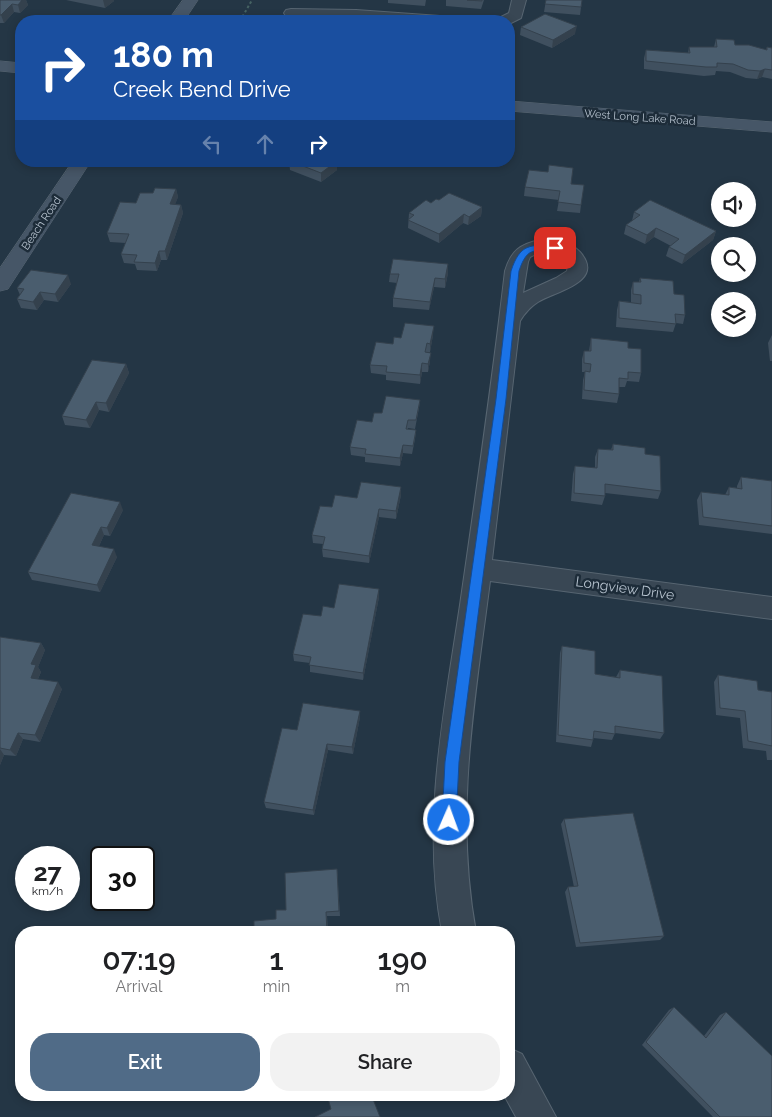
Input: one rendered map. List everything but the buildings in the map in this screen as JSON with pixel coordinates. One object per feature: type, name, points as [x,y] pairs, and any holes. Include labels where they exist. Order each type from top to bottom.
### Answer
[{"type":"main road","points":[[180,15],[191,0]]},
{"type":"main road","points":[[0,66],[15,67]]},
{"type":"main road","name":"West Long Lake Road","points":[[515,106],[772,127]]},
{"type":"main road","name":"Beach Road","points":[[0,284],[78,167]]},
{"type":"street","points":[[515,16],[519,0]]},
{"type":"street","points":[[291,13],[370,15]]},
{"type":"street","points":[[458,926],[449,854],[449,802],[452,762],[511,319]]},
{"type":"street","name":"Longview Drive","points":[[478,568],[772,608]]},
{"type":"street","points":[[515,1077],[538,1117]]},
{"type":"path","points":[[243,15],[252,0]]},
{"type":"route","points":[[449,820],[452,762],[501,399],[515,271],[517,262],[524,252],[544,246],[555,248]]}]
